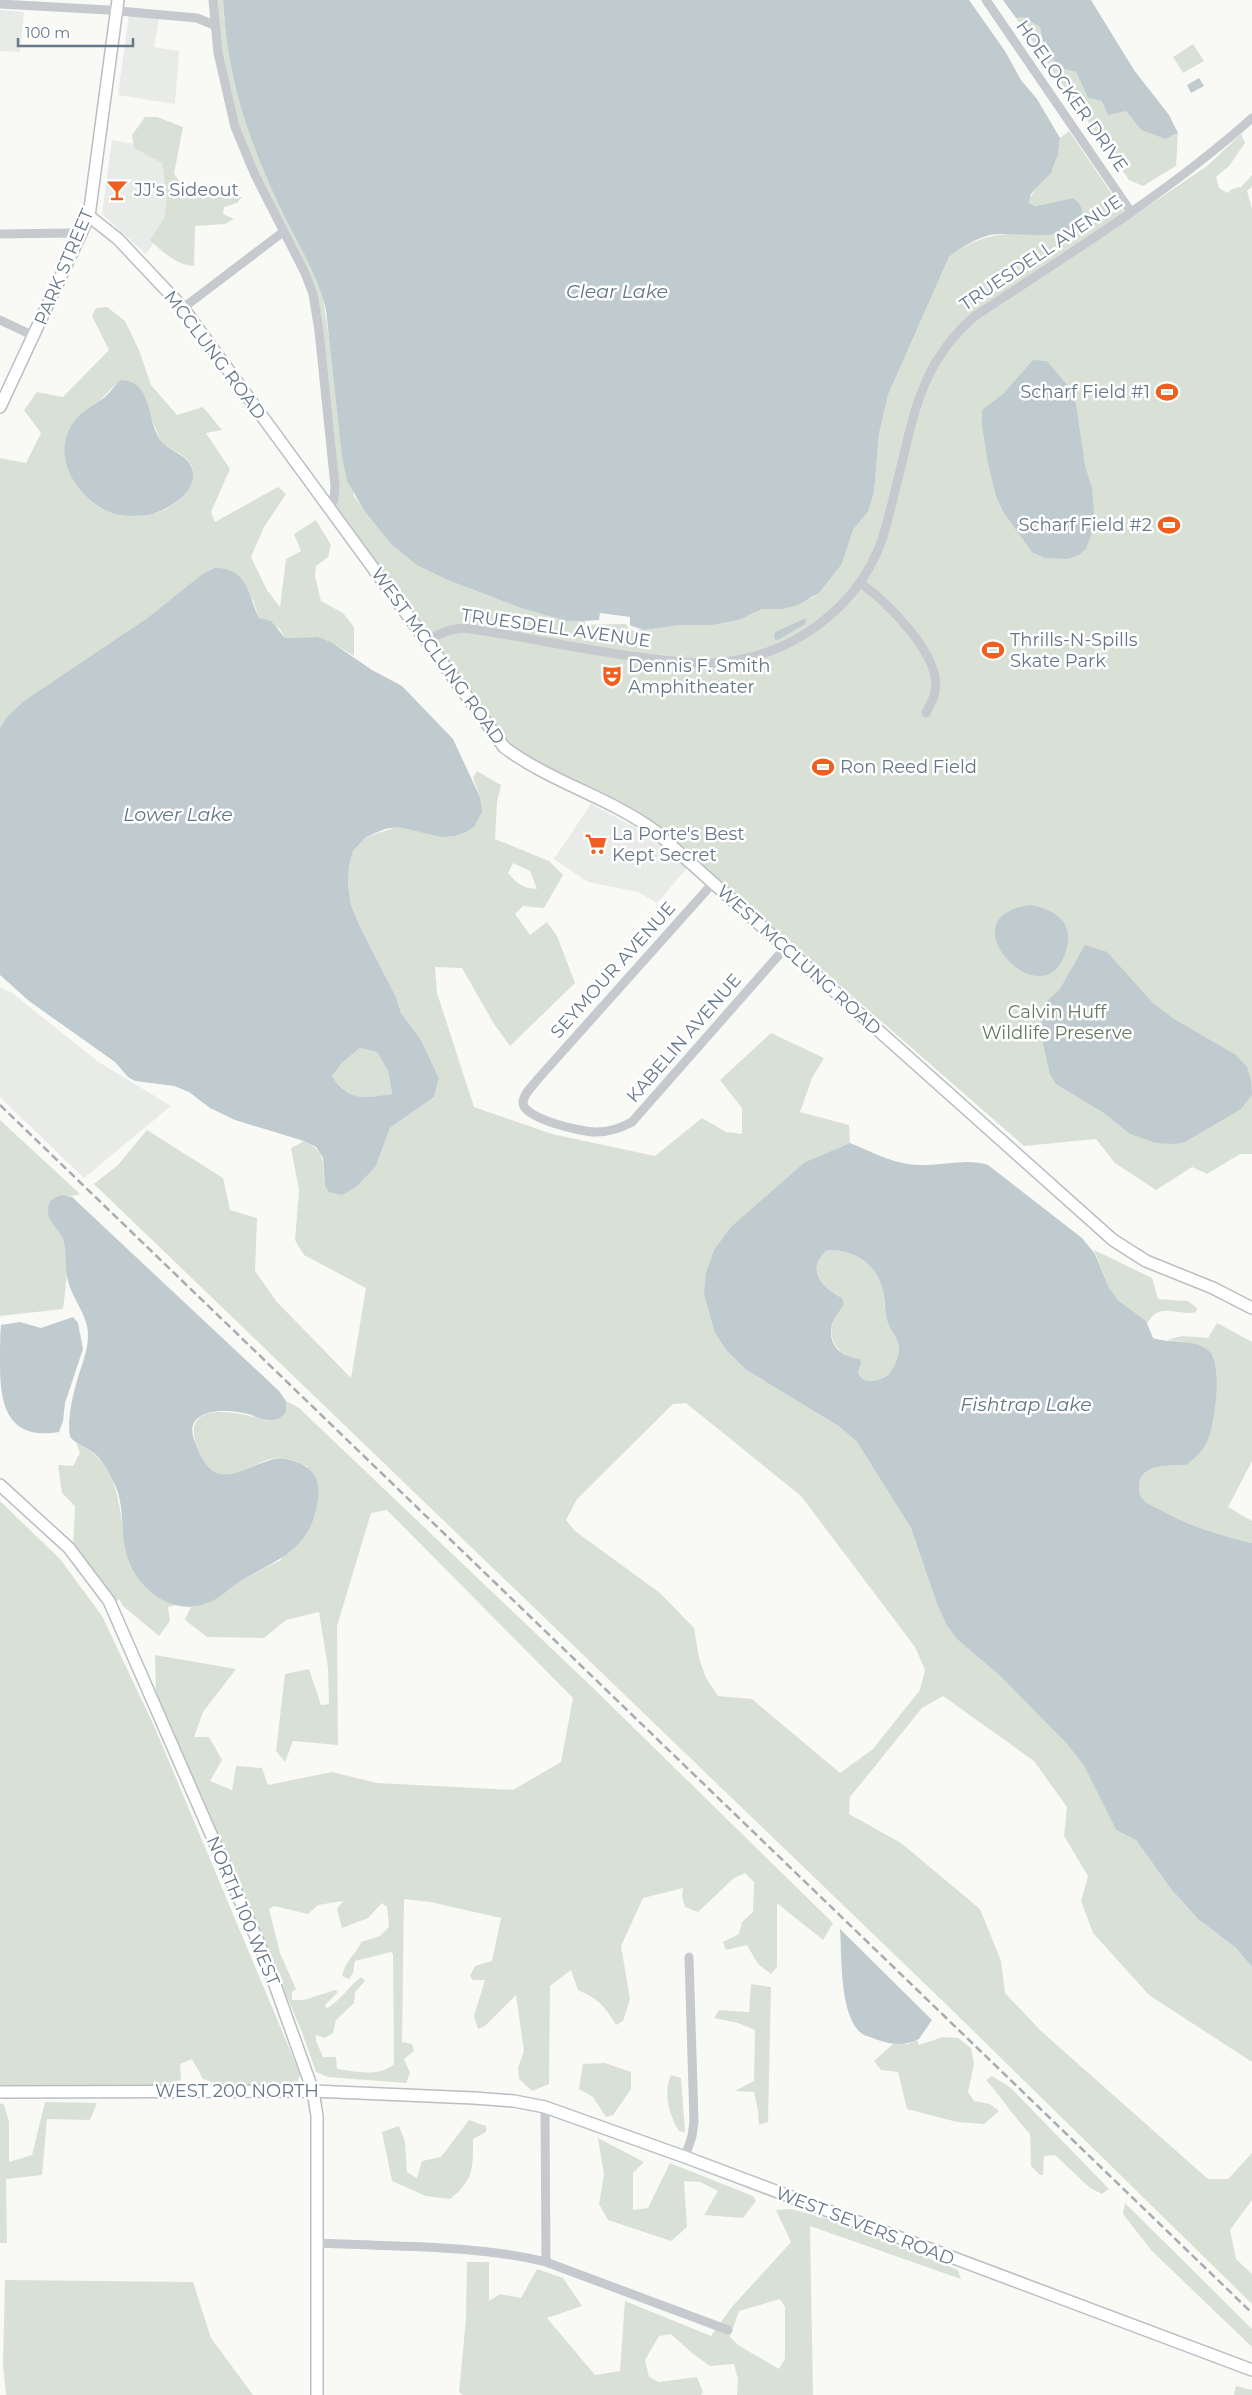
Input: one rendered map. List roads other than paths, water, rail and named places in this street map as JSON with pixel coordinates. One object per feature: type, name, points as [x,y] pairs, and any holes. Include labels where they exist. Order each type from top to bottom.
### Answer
[{"type":"street","points":[[213,0],[214,25],[225,90],[235,126],[252,168],[310,284],[318,316],[335,486],[334,500],[328,506]]},
{"type":"street","name":"HOELOCKER DRIVE","points":[[986,0],[1130,212]]},
{"type":"street","points":[[0,4],[117,5],[197,18],[214,25]]},
{"type":"street","name":"PARK STREET","points":[[0,407],[34,336],[78,235],[89,216],[117,5]]},
{"type":"street","points":[[197,18],[213,10]]},
{"type":"street","name":"TRUESDELL AVENUE","points":[[426,640],[450,630],[464,628],[632,656],[684,662],[735,661],[772,651],[809,632],[836,610],[860,583],[880,544],[922,387],[942,351],[975,316],[1130,212],[1216,148],[1252,118]]},
{"type":"street","name":"MCCLUNG ROAD","points":[[89,216],[118,239],[183,308],[328,506]]},
{"type":"street","points":[[183,308],[283,232]]},
{"type":"street","points":[[0,234],[70,233],[78,235]]},
{"type":"street","points":[[0,320],[34,336]]},
{"type":"street","name":"WEST MCCLUNG ROAD","points":[[328,506],[504,748],[522,760],[644,823],[1113,1240],[1146,1261],[1231,1295],[1252,1308]]},
{"type":"street","points":[[860,583],[888,604],[924,651],[931,665],[936,691],[926,713]]},
{"type":"street","name":"SEYMOUR AVENUE","points":[[597,1132],[571,1128],[546,1120],[525,1108],[524,1098],[537,1080],[713,883]]},
{"type":"street","name":"KABELIN AVENUE","points":[[597,1132],[616,1130],[632,1122],[785,948]]},
{"type":"street","name":"NORTH 100 WEST","points":[[0,1485],[69,1548],[109,1601],[266,1960],[313,2090],[317,2116],[317,2395]]},
{"type":"street","points":[[685,2157],[692,2136],[694,2122],[689,1957]]},
{"type":"street","name":"WEST 200 NORTH","points":[[0,2092],[313,2090],[474,2098]]},
{"type":"street","name":"WEST SEVERS ROAD","points":[[474,2098],[514,2101],[545,2107],[685,2157],[1252,2370]]},
{"type":"street","points":[[545,2107],[546,2262]]},
{"type":"street","points":[[318,2243],[496,2252],[546,2262],[728,2330]]},
{"type":"water","name":"Clear Lake","points":[[223,0],[969,0],[1005,51],[1021,80],[1037,99],[1060,138],[1058,155],[1051,173],[1031,194],[1029,203],[1035,206],[1073,198],[1080,206],[1082,217],[1078,226],[1069,231],[1042,235],[990,235],[973,241],[949,257],[888,395],[879,434],[874,492],[868,512],[853,530],[842,564],[819,593],[798,605],[782,609],[762,609],[739,620],[713,625],[682,625],[644,630],[626,624],[585,625],[585,621],[566,621],[524,609],[450,581],[417,565],[390,543],[364,510],[347,481],[342,456],[326,310],[317,282],[278,203],[248,129],[240,104],[229,55]]},
{"type":"water","points":[[1003,0],[1091,0],[1134,70],[1169,115],[1178,133],[1165,139],[1141,130],[1126,111],[1108,115],[1102,101],[1088,98],[1076,72],[1064,69],[1045,53],[1040,27],[1023,17],[1016,18]]},
{"type":"water","points":[[1199,78],[1204,86],[1191,93],[1187,85]]},
{"type":"water","points":[[1033,360],[1047,361],[1068,386],[1076,404],[1085,466],[1092,488],[1095,525],[1086,549],[1079,555],[1067,559],[1045,558],[1032,552],[1004,513],[996,496],[988,463],[982,426],[982,410],[1003,394]]},
{"type":"water","points":[[121,380],[138,386],[147,402],[159,438],[188,461],[193,472],[191,485],[183,496],[171,506],[152,514],[138,516],[123,515],[103,509],[83,493],[69,471],[65,459],[67,435],[73,423],[80,415],[108,394]]},
{"type":"water","name":"Lower Lake","points":[[214,568],[234,572],[245,584],[259,618],[271,621],[285,638],[318,637],[331,642],[372,670],[402,686],[453,739],[480,797],[482,812],[474,827],[466,832],[455,836],[442,837],[398,827],[385,829],[366,837],[353,851],[349,866],[348,885],[351,905],[361,929],[396,997],[401,1013],[421,1040],[439,1078],[434,1097],[390,1128],[376,1166],[357,1186],[342,1195],[329,1192],[325,1186],[323,1158],[316,1147],[304,1141],[235,1120],[210,1108],[189,1092],[174,1086],[135,1081],[128,1077],[115,1062],[29,1001],[0,975],[0,728],[6,718],[24,701],[146,619],[201,575]],"holes":[[[360,1048],[377,1052],[388,1071],[392,1094],[373,1097],[351,1094],[338,1084],[332,1076],[342,1063]]]},
{"type":"water","points":[[806,618],[805,624],[778,640],[774,639],[775,632]]},
{"type":"water","points":[[1031,905],[1051,911],[1058,916],[1064,922],[1068,938],[1063,959],[1051,973],[1035,976],[1019,969],[1005,957],[996,941],[996,926],[1006,912]]},
{"type":"water","points":[[1085,945],[1107,952],[1153,1003],[1174,1019],[1236,1055],[1247,1067],[1251,1080],[1252,1095],[1241,1109],[1185,1142],[1174,1144],[1156,1143],[1130,1134],[1104,1113],[1056,1084],[1050,1074],[1043,1044],[1042,1019],[1047,1001],[1060,989]]},
{"type":"water","name":"Fishtrap Lake","points":[[850,1143],[902,1163],[929,1165],[972,1162],[988,1165],[1082,1238],[1095,1254],[1109,1288],[1119,1301],[1146,1321],[1153,1338],[1196,1344],[1209,1351],[1213,1358],[1217,1381],[1215,1409],[1210,1434],[1205,1445],[1198,1455],[1186,1465],[1157,1467],[1145,1473],[1141,1478],[1139,1489],[1144,1501],[1170,1515],[1204,1529],[1252,1543],[1252,1967],[1236,1948],[1198,1919],[1171,1889],[1136,1840],[1116,1830],[1084,1766],[1067,1744],[999,1675],[958,1640],[947,1626],[937,1604],[911,1528],[857,1442],[840,1427],[745,1369],[726,1350],[715,1333],[704,1295],[706,1273],[714,1250],[731,1227],[805,1162]],"holes":[[[827,1250],[837,1250],[855,1255],[863,1260],[876,1273],[880,1282],[887,1319],[899,1346],[897,1360],[891,1371],[880,1379],[871,1381],[860,1377],[858,1373],[861,1364],[860,1359],[841,1353],[834,1344],[831,1331],[832,1324],[844,1304],[842,1298],[823,1284],[819,1278],[817,1265]]]},
{"type":"water","points":[[62,1195],[72,1197],[279,1391],[286,1401],[286,1412],[275,1420],[265,1420],[248,1414],[226,1411],[202,1415],[197,1419],[192,1429],[193,1436],[207,1466],[215,1472],[224,1475],[233,1474],[263,1462],[282,1458],[305,1466],[311,1471],[318,1484],[318,1500],[314,1517],[302,1540],[285,1556],[242,1580],[215,1600],[205,1604],[192,1607],[179,1606],[166,1602],[145,1587],[130,1564],[126,1552],[120,1502],[113,1481],[98,1457],[70,1437],[70,1409],[85,1354],[88,1333],[85,1320],[71,1289],[66,1272],[63,1239],[48,1214],[50,1202]]},
{"type":"water","points":[[73,1317],[78,1323],[83,1349],[65,1403],[63,1421],[59,1432],[41,1433],[27,1430],[17,1424],[9,1415],[4,1404],[0,1376],[1,1325],[20,1322],[41,1328]]},
{"type":"water","points":[[840,1929],[932,2020],[919,2039],[904,2044],[889,2043],[864,2035],[856,2027],[850,2016],[843,1986]]},
{"type":"railway","points":[[0,1105],[1252,2313]]},
{"type":"place","name":"JJ's Sideout","points":[[117,190]]},
{"type":"place","name":"Scharf Field #1","points":[[1167,392]]},
{"type":"place","name":"Scharf Field #2","points":[[1169,525]]},
{"type":"place","name":"Thrills-N-Spills Skate Park","points":[[993,650]]},
{"type":"place","name":"Dennis F. Smith Amphitheater","points":[[612,676]]},
{"type":"place","name":"Ron Reed Field","points":[[823,767]]},
{"type":"place","name":"La Porte's Best Kept Secret","points":[[596,844]]},
{"type":"park label","name":"Calvin Huff Wildlife Preserve","points":[[1057,1022]]}]
